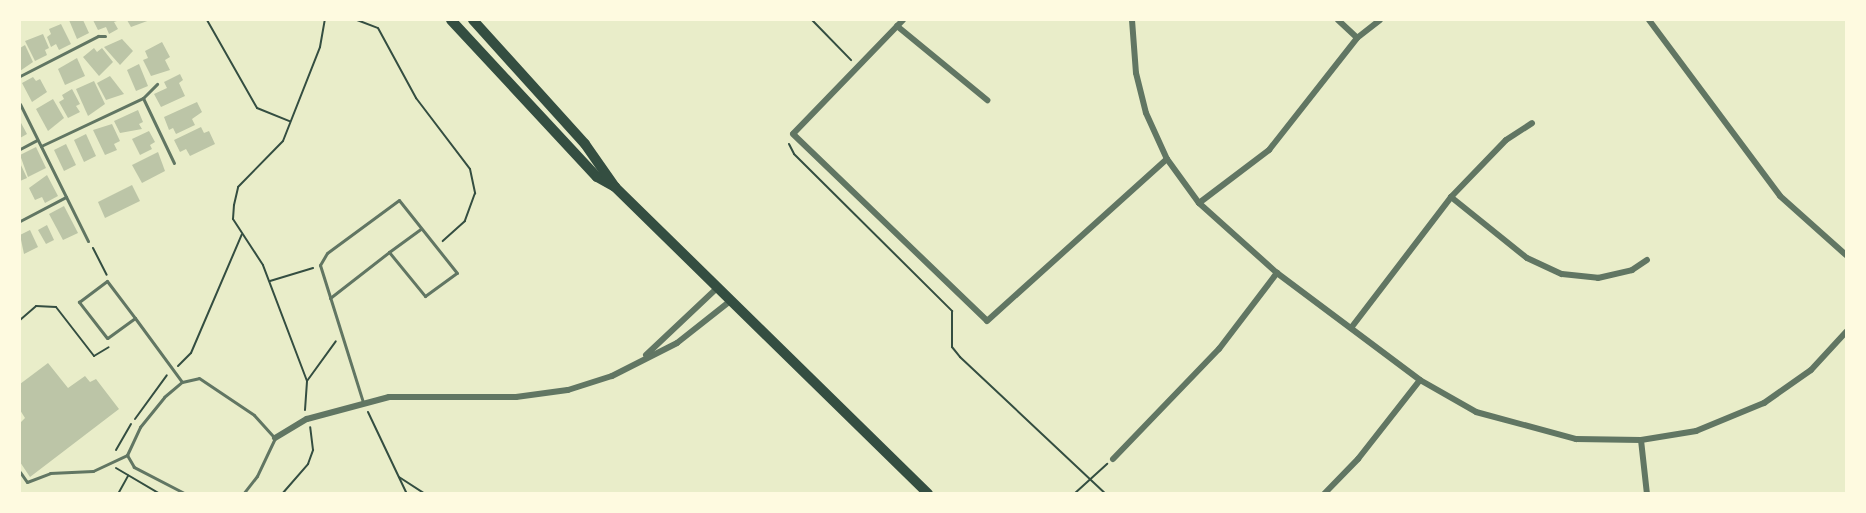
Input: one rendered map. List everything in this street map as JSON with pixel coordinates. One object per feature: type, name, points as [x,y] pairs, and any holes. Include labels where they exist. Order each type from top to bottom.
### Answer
[{"type":"main road","points":[[451,20],[597,177],[615,187]]},
{"type":"main road","points":[[473,20],[585,144],[615,187],[729,302],[928,494]]},
{"type":"street","points":[[903,20],[793,135],[987,321],[1167,159]]},
{"type":"street","points":[[1132,20],[1140,92],[1153,132],[1167,159],[1199,203],[1277,273],[1420,380],[1476,412],[1529,429],[1576,439],[1641,441],[1696,430],[1764,403],[1811,370],[1846,332]]},
{"type":"street","points":[[1338,20],[1357,38]]},
{"type":"street","points":[[1199,203],[1269,150],[1357,38],[1380,20]]},
{"type":"street","points":[[1648,20],[1780,196],[1846,255]]},
{"type":"street","points":[[897,26],[987,100]]},
{"type":"street","points":[[1351,328],[1451,197],[1506,140],[1532,123]]},
{"type":"street","points":[[1451,197],[1527,258],[1562,274],[1598,278],[1632,270],[1647,260]]},
{"type":"street","points":[[1113,459],[1219,349],[1277,273]]},
{"type":"street","points":[[639,361],[716,288]]},
{"type":"street","points":[[275,438],[307,419],[363,402],[389,397],[516,397],[568,390],[612,376],[677,343],[729,302]]},
{"type":"street","points":[[1324,494],[1358,459],[1420,380]]},
{"type":"street","points":[[1641,441],[1647,494]]},
{"type":"lane","points":[[20,76],[98,36],[105,36]]},
{"type":"lane","points":[[41,146],[143,98],[157,84]]},
{"type":"lane","points":[[143,98],[174,163]]},
{"type":"lane","points":[[20,104],[88,241]]},
{"type":"lane","points":[[20,149],[37,140]]},
{"type":"lane","points":[[20,220],[66,197]]},
{"type":"lane","points":[[363,402],[320,266],[327,253],[399,200],[457,273],[425,296],[388,252]]},
{"type":"lane","points":[[330,298],[421,229]]},
{"type":"lane","points":[[135,318],[107,338],[79,302],[107,281],[135,318],[182,382]]},
{"type":"lane","points":[[20,472],[27,482],[50,473],[93,471],[127,455],[140,428],[164,397],[182,382],[199,378],[254,415],[275,438],[257,476],[243,494]]},
{"type":"lane","points":[[127,455],[134,467],[186,494]]},
{"type":"path","points":[[207,20],[252,102],[268,114],[289,121]]},
{"type":"path","points":[[307,381],[270,281],[233,219],[238,187],[283,141],[320,47],[325,20]]},
{"type":"path","points":[[357,20],[378,28],[416,98],[470,169],[475,193],[465,221],[436,246]]},
{"type":"path","points":[[88,241],[107,271],[107,281]]},
{"type":"path","points":[[270,281],[320,266]]},
{"type":"path","points":[[282,494],[308,464],[313,450],[304,394],[307,381],[341,334]]},
{"type":"path","points":[[363,402],[407,494]]},
{"type":"path","points":[[1074,494],[1113,459]]},
{"type":"path","points":[[118,494],[128,476]]},
{"type":"path","points":[[399,477],[425,494]]},
{"type":"building","points":[[69,20],[83,20],[89,33],[77,39]]},
{"type":"building","points":[[93,20],[120,20],[114,22],[118,29],[109,34],[106,27],[98,30]]},
{"type":"building","points":[[127,20],[150,20],[131,27]]},
{"type":"building","points":[[61,24],[71,44],[59,50],[56,44],[51,47],[47,37],[51,34],[49,29]]},
{"type":"building","points":[[43,34],[49,48],[45,50],[47,55],[35,61],[25,41]]},
{"type":"building","points":[[122,39],[133,51],[120,65],[104,47]]},
{"type":"building","points":[[162,42],[170,57],[165,60],[170,70],[151,76],[143,60],[148,58],[145,51]]},
{"type":"building","points":[[25,45],[33,62],[20,71],[20,48]]},
{"type":"building","points":[[94,48],[97,52],[102,48],[113,62],[99,76],[83,57]]},
{"type":"building","points":[[77,58],[85,76],[65,85],[58,69]]},
{"type":"building","points":[[139,64],[148,86],[136,91],[127,70]]},
{"type":"building","points":[[180,74],[183,80],[179,83],[185,96],[161,107],[154,94],[167,88],[164,82]]},
{"type":"building","points":[[110,76],[124,94],[106,100],[97,83]]},
{"type":"building","points":[[33,77],[36,81],[40,79],[47,92],[32,102],[22,83]]},
{"type":"building","points":[[94,81],[105,104],[88,116],[76,89]]},
{"type":"building","points":[[72,89],[80,104],[76,106],[80,112],[68,118],[59,102],[64,99],[62,95]]},
{"type":"building","points":[[53,99],[64,118],[48,131],[36,109]]},
{"type":"building","points":[[197,102],[202,112],[192,119],[195,125],[176,134],[173,128],[169,130],[164,117]]},
{"type":"building","points":[[138,110],[143,122],[139,124],[142,129],[120,133],[114,121]]},
{"type":"building","points":[[20,121],[27,134],[20,138]]},
{"type":"building","points":[[112,124],[120,141],[114,144],[117,150],[105,155],[93,130]]},
{"type":"building","points":[[201,127],[204,133],[209,131],[215,144],[190,156],[186,149],[180,152],[174,140]]},
{"type":"building","points":[[149,131],[155,142],[150,145],[152,149],[140,155],[132,139]]},
{"type":"building","points":[[86,134],[96,156],[84,162],[74,140]]},
{"type":"building","points":[[66,144],[76,165],[64,171],[54,150]]},
{"type":"building","points":[[36,147],[46,168],[28,177],[20,155]]},
{"type":"building","points":[[158,152],[165,171],[142,183],[132,165]]},
{"type":"building","points":[[20,163],[27,178],[20,181]]},
{"type":"building","points":[[47,175],[58,196],[45,203],[42,197],[35,200],[29,188]]},
{"type":"building","points":[[132,185],[140,201],[105,218],[98,202]]},
{"type":"building","points":[[64,206],[78,233],[63,240],[49,214]]},
{"type":"building","points":[[47,225],[54,240],[46,244],[38,230]]},
{"type":"building","points":[[30,230],[38,247],[24,254],[20,235]]},
{"type":"building","points":[[48,363],[68,388],[85,376],[90,382],[96,379],[119,409],[30,477],[20,462],[20,423],[25,418],[20,410],[20,384]]}]
